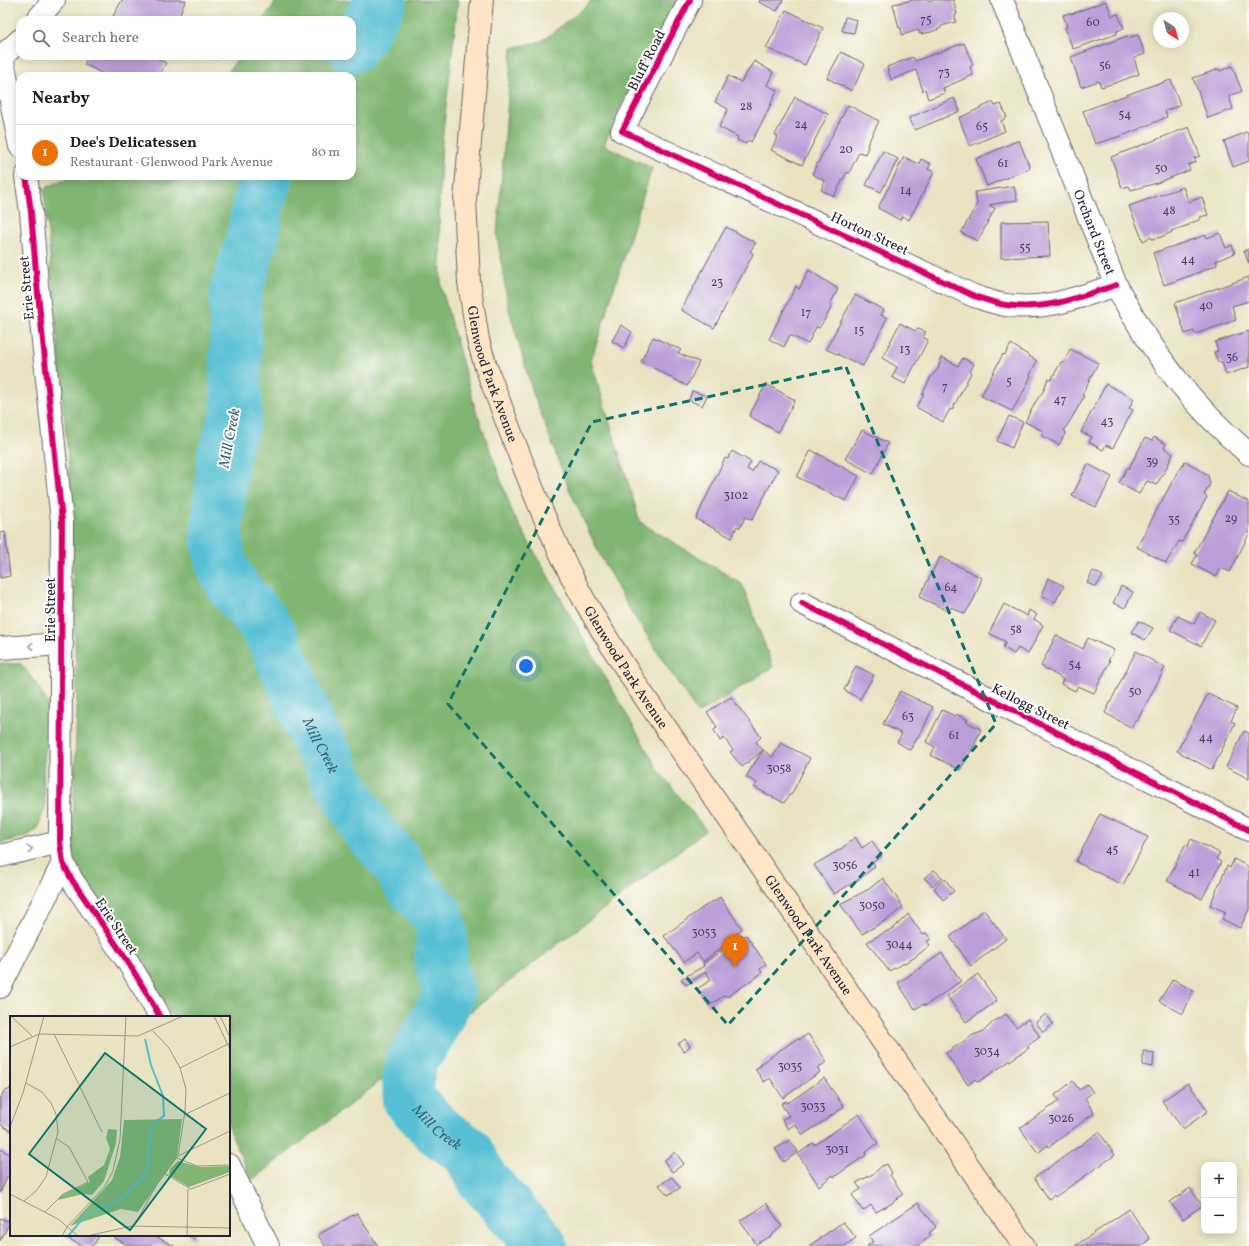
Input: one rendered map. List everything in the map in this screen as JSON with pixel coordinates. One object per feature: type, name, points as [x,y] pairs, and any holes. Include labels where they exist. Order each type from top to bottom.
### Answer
[{"type":"main road","name":"Glenwood Park Avenue","points":[[482,0],[465,200],[469,282],[478,340],[486,367],[553,536],[590,611],[639,689],[1024,1246]]},
{"type":"street","points":[[40,16],[54,0]]},
{"type":"street","name":"Bluff Road","points":[[622,130],[690,0]]},
{"type":"street","name":"Orchard Street","points":[[1002,0],[1116,285],[1134,320],[1174,377],[1203,411],[1249,454]]},
{"type":"street","points":[[16,43],[1,56],[16,127]]},
{"type":"street","name":"Horton Street","points":[[622,130],[974,296],[1005,305],[1030,307],[1053,305],[1074,300],[1116,285]]},
{"type":"street","name":"Erie Street","points":[[27,180],[62,521],[60,842],[63,863],[72,880],[143,986],[159,1016]]},
{"type":"street","name":"Kellogg Street","points":[[802,603],[1249,830]]},
{"type":"street","points":[[0,648],[62,644]]},
{"type":"street","points":[[0,856],[60,842]]},
{"type":"street","points":[[0,987],[63,863]]},
{"type":"street","points":[[230,1168],[259,1240]]},
{"type":"highlighted area","points":[[846,367],[996,724],[728,1025],[448,704],[592,422]]},
{"type":"green space","points":[[277,0],[458,0],[442,142],[439,202],[441,286],[474,405],[513,514],[658,770],[706,830],[252,1180],[230,1132],[230,1016],[171,1016],[137,952],[83,881],[72,853],[77,709],[70,480],[44,189],[63,180],[356,180],[356,72],[228,72],[236,60],[356,60],[356,16],[266,16]]},
{"type":"green space","points":[[591,0],[680,0],[620,107],[604,145],[652,168],[591,361],[640,522],[742,584],[773,667],[698,714],[627,605],[598,551],[570,491],[533,393],[508,306],[497,235],[512,48],[542,41],[589,4]]},
{"type":"green space","points":[[0,663],[21,664],[38,686],[53,713],[46,743],[43,772],[45,807],[37,830],[25,837],[0,843]]},
{"type":"building","points":[[122,0],[186,0],[179,16],[113,16]]},
{"type":"building","points":[[760,0],[783,0],[777,11],[759,2]]},
{"type":"building","points":[[914,0],[953,0],[957,14],[955,15],[956,22],[941,26],[941,28],[931,32],[920,34],[918,30],[902,35],[893,4]]},
{"type":"building","points":[[1106,1],[1112,16],[1118,14],[1124,28],[1117,31],[1117,34],[1073,49],[1065,28],[1067,27],[1063,15],[1071,14]]},
{"type":"building","points":[[786,10],[823,28],[805,65],[766,48]]},
{"type":"building","points":[[845,17],[857,20],[854,33],[842,31]]},
{"type":"building","points":[[1138,35],[1145,54],[1134,58],[1139,74],[1101,87],[1099,81],[1081,87],[1071,57],[1127,36],[1127,38]]},
{"type":"building","points":[[964,43],[973,65],[970,67],[973,75],[943,88],[945,93],[928,99],[925,89],[923,91],[916,70],[891,80],[887,67],[913,57],[915,61]]},
{"type":"building","points":[[841,52],[865,64],[852,91],[827,78]]},
{"type":"building","points":[[86,60],[160,60],[166,63],[161,72],[99,72],[84,64]]},
{"type":"building","points":[[754,61],[773,72],[767,85],[777,90],[764,119],[751,142],[748,140],[746,144],[737,140],[738,137],[719,127],[728,109],[715,102],[728,76],[741,82]]},
{"type":"building","points":[[1232,66],[1242,91],[1229,96],[1233,109],[1208,118],[1193,78],[1219,69],[1220,71]]},
{"type":"building","points":[[1171,80],[1180,105],[1165,111],[1167,117],[1127,134],[1095,144],[1083,111],[1156,84]]},
{"type":"building","points":[[795,97],[828,114],[802,165],[771,150],[778,136],[775,135]]},
{"type":"building","points":[[954,98],[960,111],[915,130],[909,118]]},
{"type":"building","points":[[993,102],[995,106],[1001,104],[1007,117],[1001,121],[1005,131],[970,146],[959,118]]},
{"type":"building","points":[[848,105],[879,121],[867,145],[868,147],[865,154],[859,152],[849,173],[847,172],[834,196],[821,190],[825,181],[812,174]]},
{"type":"building","points":[[1189,127],[1200,156],[1194,158],[1196,162],[1188,165],[1190,170],[1157,183],[1131,190],[1129,186],[1122,188],[1111,157]]},
{"type":"building","points":[[1247,132],[1249,137],[1249,161],[1233,167],[1224,141]]},
{"type":"building","points":[[1019,140],[1030,168],[987,186],[976,159]]},
{"type":"building","points":[[883,151],[898,159],[881,192],[866,185]]},
{"type":"building","points":[[904,157],[919,164],[921,159],[931,164],[928,169],[934,172],[909,220],[902,216],[900,220],[878,208]]},
{"type":"building","points":[[1014,186],[1017,200],[989,205],[995,208],[978,241],[961,233],[977,204],[975,192]]},
{"type":"building","points":[[1183,187],[1189,202],[1202,197],[1208,215],[1200,217],[1201,219],[1171,231],[1172,232],[1161,237],[1152,239],[1151,237],[1143,241],[1129,206]]},
{"type":"building","points":[[1048,221],[1050,256],[1001,258],[1001,222]]},
{"type":"building","points":[[726,227],[756,243],[750,251],[753,254],[714,328],[681,310]]},
{"type":"building","points":[[1220,233],[1226,248],[1232,245],[1235,253],[1216,261],[1217,265],[1164,285],[1153,253],[1206,235],[1207,238]]},
{"type":"building","points":[[1249,249],[1249,264],[1244,251]]},
{"type":"building","points":[[809,270],[838,289],[830,305],[832,306],[825,319],[819,328],[816,327],[808,344],[790,335],[784,347],[769,339],[796,286],[799,289]]},
{"type":"building","points":[[1249,277],[1249,301],[1232,306],[1236,320],[1195,334],[1194,331],[1185,334],[1175,303]]},
{"type":"building","points":[[855,295],[884,310],[881,315],[887,318],[863,366],[826,349]]},
{"type":"building","points":[[900,323],[915,331],[918,329],[926,332],[923,337],[928,340],[905,384],[892,377],[897,367],[882,358]]},
{"type":"building","points":[[621,325],[632,332],[624,348],[612,341]]},
{"type":"building","points":[[1249,331],[1249,367],[1226,375],[1222,362],[1218,362],[1214,352],[1218,351],[1215,342]]},
{"type":"building","points":[[653,337],[681,350],[678,353],[699,362],[687,386],[641,361]]},
{"type":"building","points":[[1011,344],[1037,361],[1026,387],[1012,411],[981,396],[1003,354],[1005,355]]},
{"type":"building","points":[[1070,349],[1098,363],[1082,395],[1084,396],[1064,431],[1066,432],[1059,445],[1041,435],[1043,431],[1025,422],[1036,401],[1044,390],[1048,378],[1051,380],[1061,362],[1064,363]]},
{"type":"building","points":[[942,357],[958,366],[963,358],[974,364],[952,410],[950,409],[943,422],[916,407],[924,395],[922,395],[931,377],[938,369]]},
{"type":"building","points":[[766,384],[795,400],[778,432],[749,416]]},
{"type":"building","points":[[1106,384],[1134,399],[1129,408],[1133,410],[1113,448],[1106,445],[1103,450],[1089,442],[1092,437],[1081,432]]},
{"type":"building","points":[[692,391],[707,396],[702,406],[689,400]]},
{"type":"building","points":[[1009,416],[1023,422],[1012,448],[997,441]]},
{"type":"building","points":[[862,430],[888,443],[873,474],[845,459]]},
{"type":"building","points":[[1154,437],[1166,444],[1164,448],[1173,454],[1156,485],[1147,481],[1139,494],[1119,483],[1145,438],[1152,441]]},
{"type":"building","points":[[811,450],[859,476],[846,501],[797,477]]},
{"type":"building","points":[[732,451],[751,462],[747,469],[752,472],[758,461],[778,470],[752,520],[745,517],[740,528],[737,526],[732,538],[696,519],[725,458],[728,459]]},
{"type":"building","points":[[1185,461],[1208,475],[1210,484],[1204,495],[1207,497],[1182,542],[1179,541],[1166,563],[1137,547],[1179,469],[1180,470]]},
{"type":"building","points":[[1088,464],[1112,477],[1096,507],[1072,496]]},
{"type":"building","points":[[1228,491],[1249,502],[1249,534],[1230,572],[1221,568],[1216,577],[1192,564],[1197,555],[1194,553]]},
{"type":"building","points":[[5,532],[10,576],[0,578],[0,533]]},
{"type":"building","points":[[940,557],[982,578],[974,599],[965,614],[951,607],[949,611],[919,597]]},
{"type":"building","points":[[1093,571],[1103,576],[1096,587],[1087,583]]},
{"type":"building","points":[[1048,578],[1064,586],[1055,602],[1041,595]]},
{"type":"building","points":[[1121,586],[1133,592],[1125,608],[1113,603]]},
{"type":"building","points":[[1004,604],[1027,616],[1029,610],[1037,615],[1034,619],[1043,625],[1028,654],[1018,648],[1014,654],[1003,647],[1006,642],[989,633]]},
{"type":"building","points":[[1200,612],[1215,620],[1201,646],[1170,630],[1178,616],[1194,624]]},
{"type":"building","points":[[1139,621],[1153,628],[1145,640],[1131,632]]},
{"type":"building","points":[[1056,635],[1083,649],[1088,638],[1114,650],[1094,693],[1078,686],[1075,691],[1061,684],[1063,679],[1041,666]]},
{"type":"building","points":[[1136,651],[1165,668],[1137,721],[1135,720],[1132,728],[1105,713]]},
{"type":"building","points":[[856,666],[874,675],[860,699],[844,690]]},
{"type":"building","points":[[900,691],[933,707],[924,727],[910,750],[897,742],[902,734],[883,724]]},
{"type":"building","points":[[1208,694],[1237,708],[1231,721],[1235,723],[1212,770],[1177,751]]},
{"type":"building","points":[[731,697],[761,737],[756,742],[763,750],[742,767],[730,752],[733,750],[724,738],[720,741],[714,730],[717,727],[707,712]]},
{"type":"building","points":[[942,710],[955,716],[956,714],[968,720],[966,722],[981,729],[974,746],[960,770],[931,755],[935,747],[926,742]]},
{"type":"building","points":[[1244,731],[1249,733],[1249,779],[1226,767]]},
{"type":"building","points":[[781,743],[810,758],[791,795],[789,795],[784,803],[754,787],[757,783],[746,777],[763,750],[772,757]]},
{"type":"building","points":[[1100,814],[1148,837],[1123,885],[1076,862]]},
{"type":"building","points":[[855,837],[862,848],[872,841],[882,856],[873,862],[875,866],[861,878],[834,894],[814,865],[841,849]]},
{"type":"building","points":[[1191,839],[1220,853],[1216,859],[1221,862],[1202,899],[1167,881],[1185,845],[1188,846]]},
{"type":"building","points":[[1234,859],[1249,867],[1249,909],[1240,928],[1222,919],[1226,912],[1210,905],[1227,866],[1230,868]]},
{"type":"building","points":[[934,870],[943,878],[933,886],[924,878]]},
{"type":"building","points":[[883,878],[903,907],[888,919],[862,934],[840,904],[869,889]]},
{"type":"building","points":[[945,879],[954,891],[943,900],[934,888]]},
{"type":"building","points":[[720,897],[742,929],[736,934],[737,937],[703,961],[697,953],[684,962],[664,936],[712,901],[714,902]]},
{"type":"building","points":[[984,910],[1006,939],[971,966],[950,937]]},
{"type":"building","points":[[908,914],[923,935],[926,933],[931,939],[927,941],[930,945],[914,958],[889,971],[867,942],[895,927]]},
{"type":"building","points":[[746,935],[766,964],[760,969],[762,973],[727,997],[725,995],[709,1006],[697,989],[711,980],[706,972],[686,985],[681,979],[704,966],[703,963]]},
{"type":"building","points":[[942,953],[961,981],[925,1006],[924,1004],[915,1009],[898,983]]},
{"type":"building","points":[[978,974],[997,1001],[966,1022],[947,996]]},
{"type":"building","points":[[1173,979],[1193,991],[1183,1014],[1159,1001]]},
{"type":"building","points":[[1006,1014],[1016,1027],[1028,1019],[1040,1037],[1027,1046],[1029,1048],[978,1082],[975,1079],[968,1085],[946,1053],[973,1035],[984,1031],[993,1022]]},
{"type":"building","points":[[1046,1014],[1053,1024],[1043,1032],[1036,1022]]},
{"type":"building","points":[[808,1034],[827,1062],[817,1068],[820,1072],[783,1098],[770,1078],[764,1082],[755,1069],[798,1038],[799,1040]]},
{"type":"building","points":[[685,1039],[690,1046],[684,1052],[678,1044]]},
{"type":"building","points":[[1143,1051],[1154,1053],[1153,1067],[1143,1065]]},
{"type":"building","points":[[824,1078],[844,1107],[803,1135],[795,1124],[788,1129],[782,1119],[789,1116],[781,1104],[786,1101],[788,1103]]},
{"type":"building","points":[[1073,1081],[1079,1090],[1087,1084],[1093,1092],[1085,1098],[1094,1113],[1049,1147],[1048,1145],[1038,1153],[1020,1128],[1059,1101],[1055,1095]]},
{"type":"building","points":[[1188,1083],[1208,1111],[1183,1129],[1162,1101]]},
{"type":"building","points":[[10,1088],[10,1130],[0,1124],[0,1099],[4,1091]]},
{"type":"building","points":[[859,1114],[878,1143],[865,1153],[866,1155],[834,1177],[833,1175],[819,1186],[798,1154],[813,1143],[815,1145]]},
{"type":"building","points":[[1099,1132],[1115,1155],[1055,1197],[1054,1195],[1049,1199],[1034,1178]]},
{"type":"building","points":[[790,1140],[798,1152],[784,1162],[775,1149]]},
{"type":"building","points":[[0,1149],[10,1154],[10,1171],[0,1193]]},
{"type":"building","points":[[675,1152],[684,1164],[672,1172],[664,1161]]},
{"type":"building","points":[[887,1164],[892,1173],[890,1175],[903,1194],[891,1204],[876,1212],[871,1205],[863,1211],[852,1195],[861,1189],[856,1183],[873,1174],[883,1165]]},
{"type":"building","points":[[672,1177],[680,1188],[668,1195],[659,1185]]},
{"type":"building","points":[[1190,1188],[1201,1207],[1183,1219],[1170,1202]]},
{"type":"building","points":[[766,1203],[782,1226],[770,1237],[756,1244],[740,1220],[755,1212]]},
{"type":"building","points":[[918,1203],[936,1227],[929,1233],[931,1236],[917,1246],[867,1246],[873,1242],[869,1236]]},
{"type":"building","points":[[1129,1209],[1150,1239],[1141,1246],[1075,1246]]},
{"type":"building","points":[[357,1213],[378,1246],[325,1246],[318,1235]]},
{"type":"building","points":[[0,1218],[10,1222],[0,1241]]},
{"type":"building","points":[[843,1222],[856,1238],[844,1246],[809,1246]]},
{"type":"building","points":[[64,1236],[99,1236],[93,1246],[82,1246]]},
{"type":"building","points":[[116,1236],[155,1236],[174,1246],[129,1246],[115,1238]]},
{"type":"building","points":[[188,1236],[196,1236],[194,1239]]},
{"type":"waterway","name":"Mill Creek","points":[[356,41],[365,29],[381,0]]},
{"type":"waterway","name":"Mill Creek","points":[[266,180],[258,206],[252,239],[235,294],[236,417],[223,456],[216,536],[221,564],[235,590],[257,614],[273,639],[317,741],[327,756],[337,778],[369,832],[394,859],[411,887],[437,914],[441,927],[442,950],[440,960],[449,995],[424,1043],[412,1059],[408,1078],[409,1100],[438,1131],[467,1151],[483,1180],[542,1246]]},
{"type":"cycle path","points":[[690,0],[622,131],[974,296],[990,301],[1002,304],[1035,306],[1062,302],[1116,285]]},
{"type":"cycle path","points":[[27,180],[62,521],[60,842],[63,863],[72,880],[128,962],[159,1016]]},
{"type":"cycle path","points":[[802,603],[1249,830]]},
{"type":"place","name":"Dee's Delicatessen","points":[[735,967]]}]
